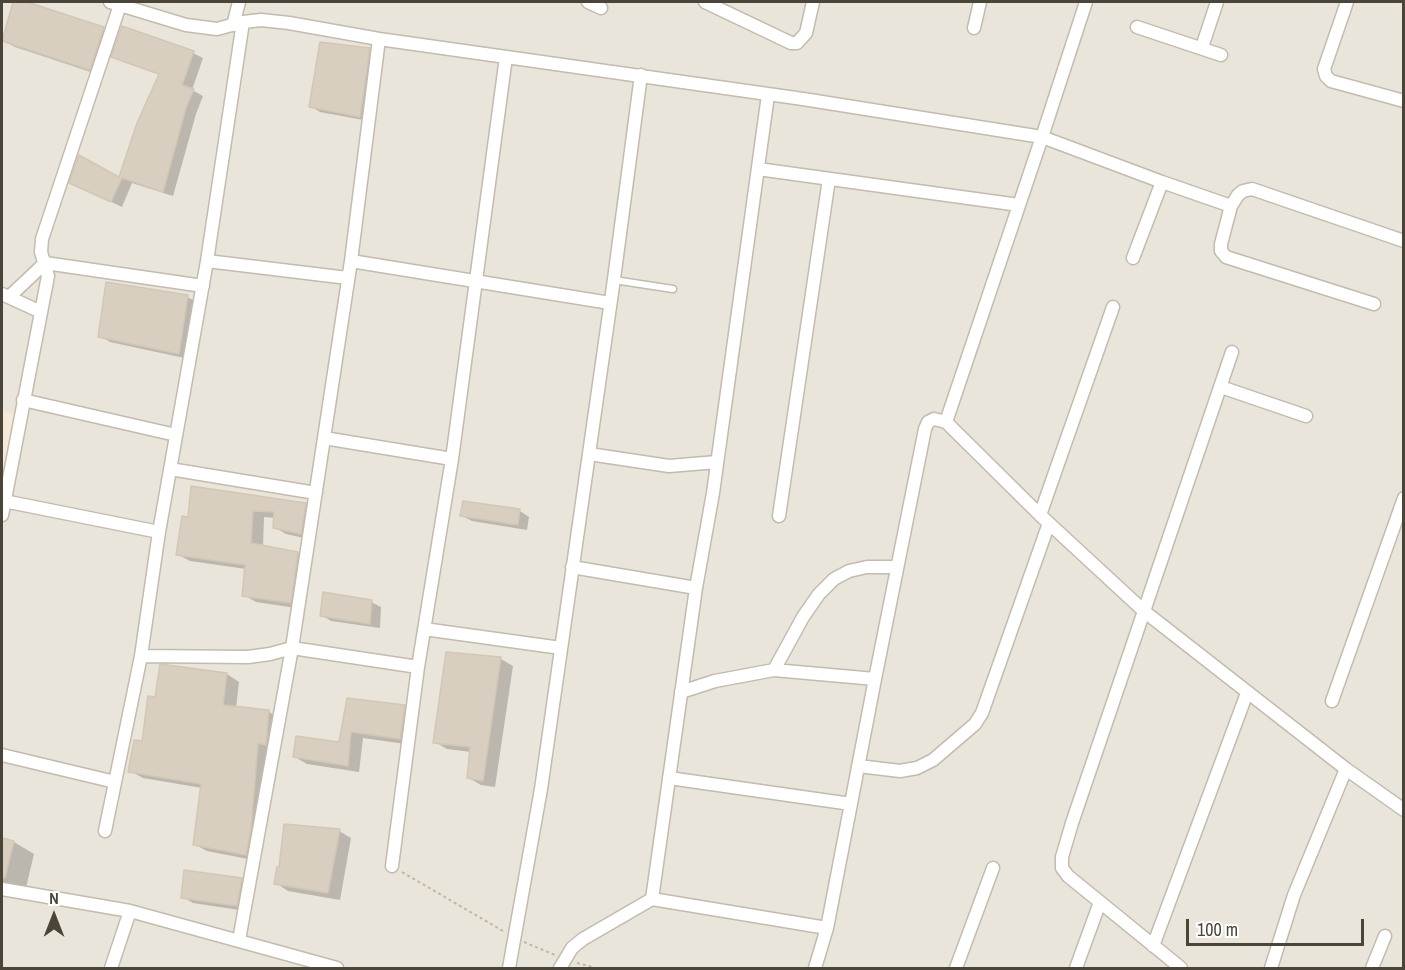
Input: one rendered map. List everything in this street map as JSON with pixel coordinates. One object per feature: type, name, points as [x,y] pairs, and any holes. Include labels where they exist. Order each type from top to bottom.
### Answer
[{"type":"street","points":[[105,831],[141,656],[159,532],[203,286],[238,24],[238,2]]},
{"type":"street","points":[[588,2],[601,8]]},
{"type":"street","points":[[705,2],[791,43],[797,43],[806,33],[813,2]]},
{"type":"street","points":[[974,28],[980,2]]},
{"type":"street","points":[[946,422],[1086,2]]},
{"type":"street","points":[[1202,47],[1217,2]]},
{"type":"street","points":[[1347,2],[1324,69],[1326,76],[1331,81],[1404,101]]},
{"type":"street","points":[[2,515],[48,276],[41,252],[42,239],[115,3],[138,6],[186,26],[217,29],[261,21],[289,23],[379,39],[641,75],[1042,137],[1231,206]]},
{"type":"street","points":[[1137,27],[1221,55]]},
{"type":"street","points":[[239,940],[292,648],[351,261],[379,39]]},
{"type":"street","points":[[392,866],[418,667],[452,459],[506,57]]},
{"type":"street","points":[[509,969],[541,789],[641,75]]},
{"type":"street","points":[[652,899],[696,588],[717,462],[768,94]]},
{"type":"street","points":[[758,169],[1019,205]]},
{"type":"street","points":[[779,516],[829,179]]},
{"type":"street","points":[[1133,258],[1162,182]]},
{"type":"street","points":[[1374,304],[1226,257],[1221,251],[1221,244],[1231,206],[1238,195],[1252,189],[1404,241]]},
{"type":"street","points":[[207,261],[348,278]]},
{"type":"street","points":[[351,261],[610,303]]},
{"type":"street","points":[[41,312],[5,296],[45,263],[203,286]]},
{"type":"street","points":[[858,766],[900,771],[917,768],[933,760],[975,724],[982,713],[1113,307]]},
{"type":"street","points":[[1181,969],[1068,876],[1062,868],[1062,857],[1232,352]]},
{"type":"street","points":[[1221,387],[1306,416]]},
{"type":"street","points":[[23,400],[176,435]]},
{"type":"street","points":[[815,969],[828,928],[874,679],[925,429],[928,422],[934,419],[946,422],[1044,519],[1145,612],[1247,693],[1312,740],[1346,769],[1404,810]]},
{"type":"street","points":[[324,438],[452,459]]},
{"type":"street","points":[[589,454],[669,466],[717,462]]},
{"type":"street","points":[[170,469],[316,493]]},
{"type":"street","points":[[1332,701],[1404,498]]},
{"type":"street","points":[[4,501],[159,532]]},
{"type":"street","points":[[573,567],[696,588]]},
{"type":"street","points":[[774,670],[803,617],[819,594],[834,579],[849,571],[867,567],[897,567]]},
{"type":"street","points":[[424,629],[561,648]]},
{"type":"street","points":[[141,656],[248,657],[292,648],[418,667]]},
{"type":"street","points":[[681,692],[714,681],[774,670],[874,679]]},
{"type":"street","points":[[1153,946],[1247,693]]},
{"type":"street","points":[[2,755],[115,782]]},
{"type":"street","points":[[1270,969],[1294,895],[1346,769]]},
{"type":"street","points":[[669,778],[851,804]]},
{"type":"street","points":[[956,969],[993,868]]},
{"type":"street","points":[[2,889],[130,911],[337,969]]},
{"type":"street","points":[[562,964],[572,948],[583,939],[652,899],[828,928]]},
{"type":"street","points":[[1076,969],[1100,902]]},
{"type":"street","points":[[111,969],[130,911]]},
{"type":"street","points":[[1372,969],[1384,936]]},
{"type":"lane","points":[[614,279],[674,289]]},
{"type":"path","points":[[392,866],[515,939],[562,964],[596,969]]},
{"type":"shaded area","points":[[2,2],[1403,2],[1403,968],[2,968]]},
{"type":"shaded area","points":[[2,411],[20,416],[2,510]]},
{"type":"building","points":[[13,2],[27,2],[104,27],[90,70],[2,41]]},
{"type":"building","points":[[122,26],[194,51],[182,85],[194,89],[186,108],[163,192],[122,178],[111,202],[69,183],[79,155],[119,177],[137,123],[159,74],[111,57]]},
{"type":"building","points":[[320,42],[370,48],[360,117],[309,107]]},
{"type":"building","points":[[106,282],[188,295],[179,354],[98,337]]},
{"type":"building","points":[[191,486],[306,503],[301,534],[273,528],[274,512],[253,511],[251,543],[298,552],[291,603],[242,596],[245,565],[176,555],[182,516],[188,517]]},
{"type":"building","points":[[463,501],[520,509],[518,525],[460,516]]},
{"type":"building","points":[[323,592],[372,600],[370,624],[320,616]]},
{"type":"building","points":[[446,652],[501,657],[483,781],[467,778],[470,747],[433,743]]},
{"type":"building","points":[[160,664],[227,673],[223,705],[269,710],[266,745],[258,743],[251,829],[246,855],[193,845],[201,784],[128,772],[134,740],[142,741],[148,696],[155,697]]},
{"type":"building","points":[[347,698],[405,705],[400,739],[351,732],[348,766],[293,757],[296,736],[339,742]]},
{"type":"building","points":[[284,824],[340,829],[328,893],[274,884],[277,867],[279,867]]},
{"type":"building","points":[[2,838],[14,841],[5,878],[2,877]]},
{"type":"building","points":[[184,870],[242,878],[237,906],[181,898]]}]
